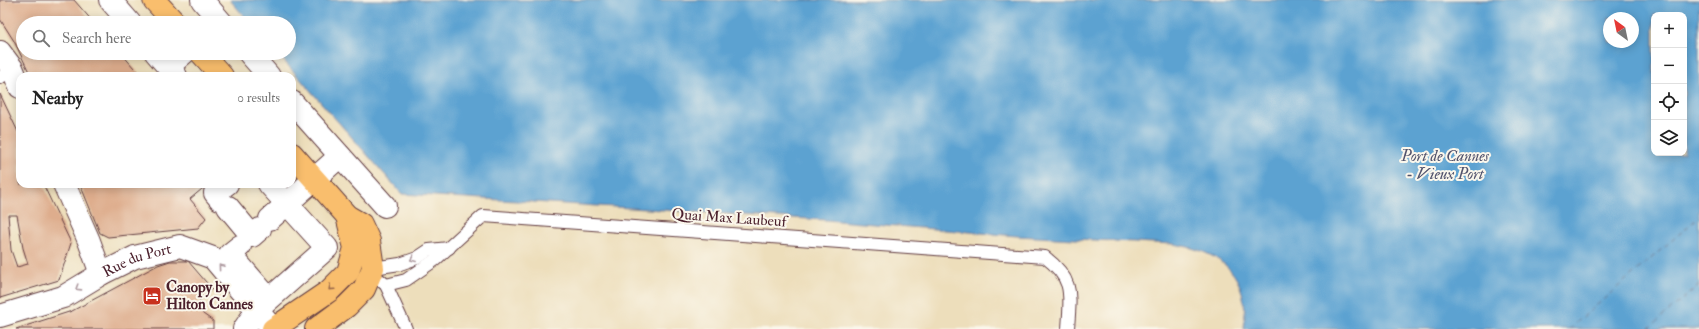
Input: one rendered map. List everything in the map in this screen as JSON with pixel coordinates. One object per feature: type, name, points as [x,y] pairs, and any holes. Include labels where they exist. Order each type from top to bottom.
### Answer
[{"type":"main road","points":[[154,0],[169,16]]},
{"type":"main road","points":[[207,60],[218,72]]},
{"type":"main road","points":[[296,158],[347,216],[361,224],[369,241],[376,275],[347,306],[316,329]]},
{"type":"main road","points":[[273,329],[329,291],[348,272],[355,248],[347,216]]},
{"type":"street","points":[[110,0],[124,16]]},
{"type":"street","points":[[202,0],[215,16]]},
{"type":"street","points":[[255,60],[266,72]]},
{"type":"street","points":[[296,106],[385,206]]},
{"type":"street","points":[[225,197],[252,236],[287,205],[314,178],[340,156]]},
{"type":"street","points":[[66,188],[89,241],[101,274]]},
{"type":"street","points":[[244,329],[263,304],[327,248],[272,188]]},
{"type":"street","name":"Rue du Port","points":[[0,316],[63,297],[135,256],[180,246],[212,258],[263,304],[273,329]]},
{"type":"street","points":[[240,246],[230,254],[263,304]]},
{"type":"lane","name":"Quai Max Laubeuf","points":[[376,275],[406,280],[449,248],[483,216],[1045,257],[1057,266],[1067,280],[1070,296],[1068,329]]},
{"type":"lane","points":[[376,275],[417,258],[429,250],[449,248]]},
{"type":"lane","points":[[351,264],[376,275],[406,329]]},
{"type":"water","name":"Port de Cannes - Vieux Port","points":[[230,0],[1699,0],[1699,329],[1244,329],[1245,310],[1242,294],[1237,280],[1230,269],[1219,260],[1206,253],[1173,244],[1017,236],[826,220],[402,194],[296,74],[296,72],[294,72],[283,60],[296,60],[296,16],[244,16]]},
{"type":"building","points":[[0,0],[74,0],[88,16],[16,16],[16,45],[0,19]]},
{"type":"building","points":[[23,60],[127,60],[138,72],[29,72]]},
{"type":"building","points":[[0,94],[16,128],[16,188],[45,188],[71,243],[59,280],[0,298]],"holes":[[[8,215],[17,215],[23,248],[28,264],[17,267],[11,250]]]},
{"type":"building","points":[[82,188],[203,188],[190,199],[206,218],[198,228],[108,237],[100,233]]},
{"type":"building","name":"Canopy by Hilton Cannes","points":[[170,261],[188,261],[212,289],[197,303],[203,314],[213,321],[213,329],[16,329],[72,311],[158,265]]},
{"type":"ferry route","points":[[1569,329],[1699,217]]},
{"type":"ferry route","points":[[1648,329],[1699,285]]},
{"type":"place","name":"Canopy by Hilton Cannes","points":[[152,296]]}]
